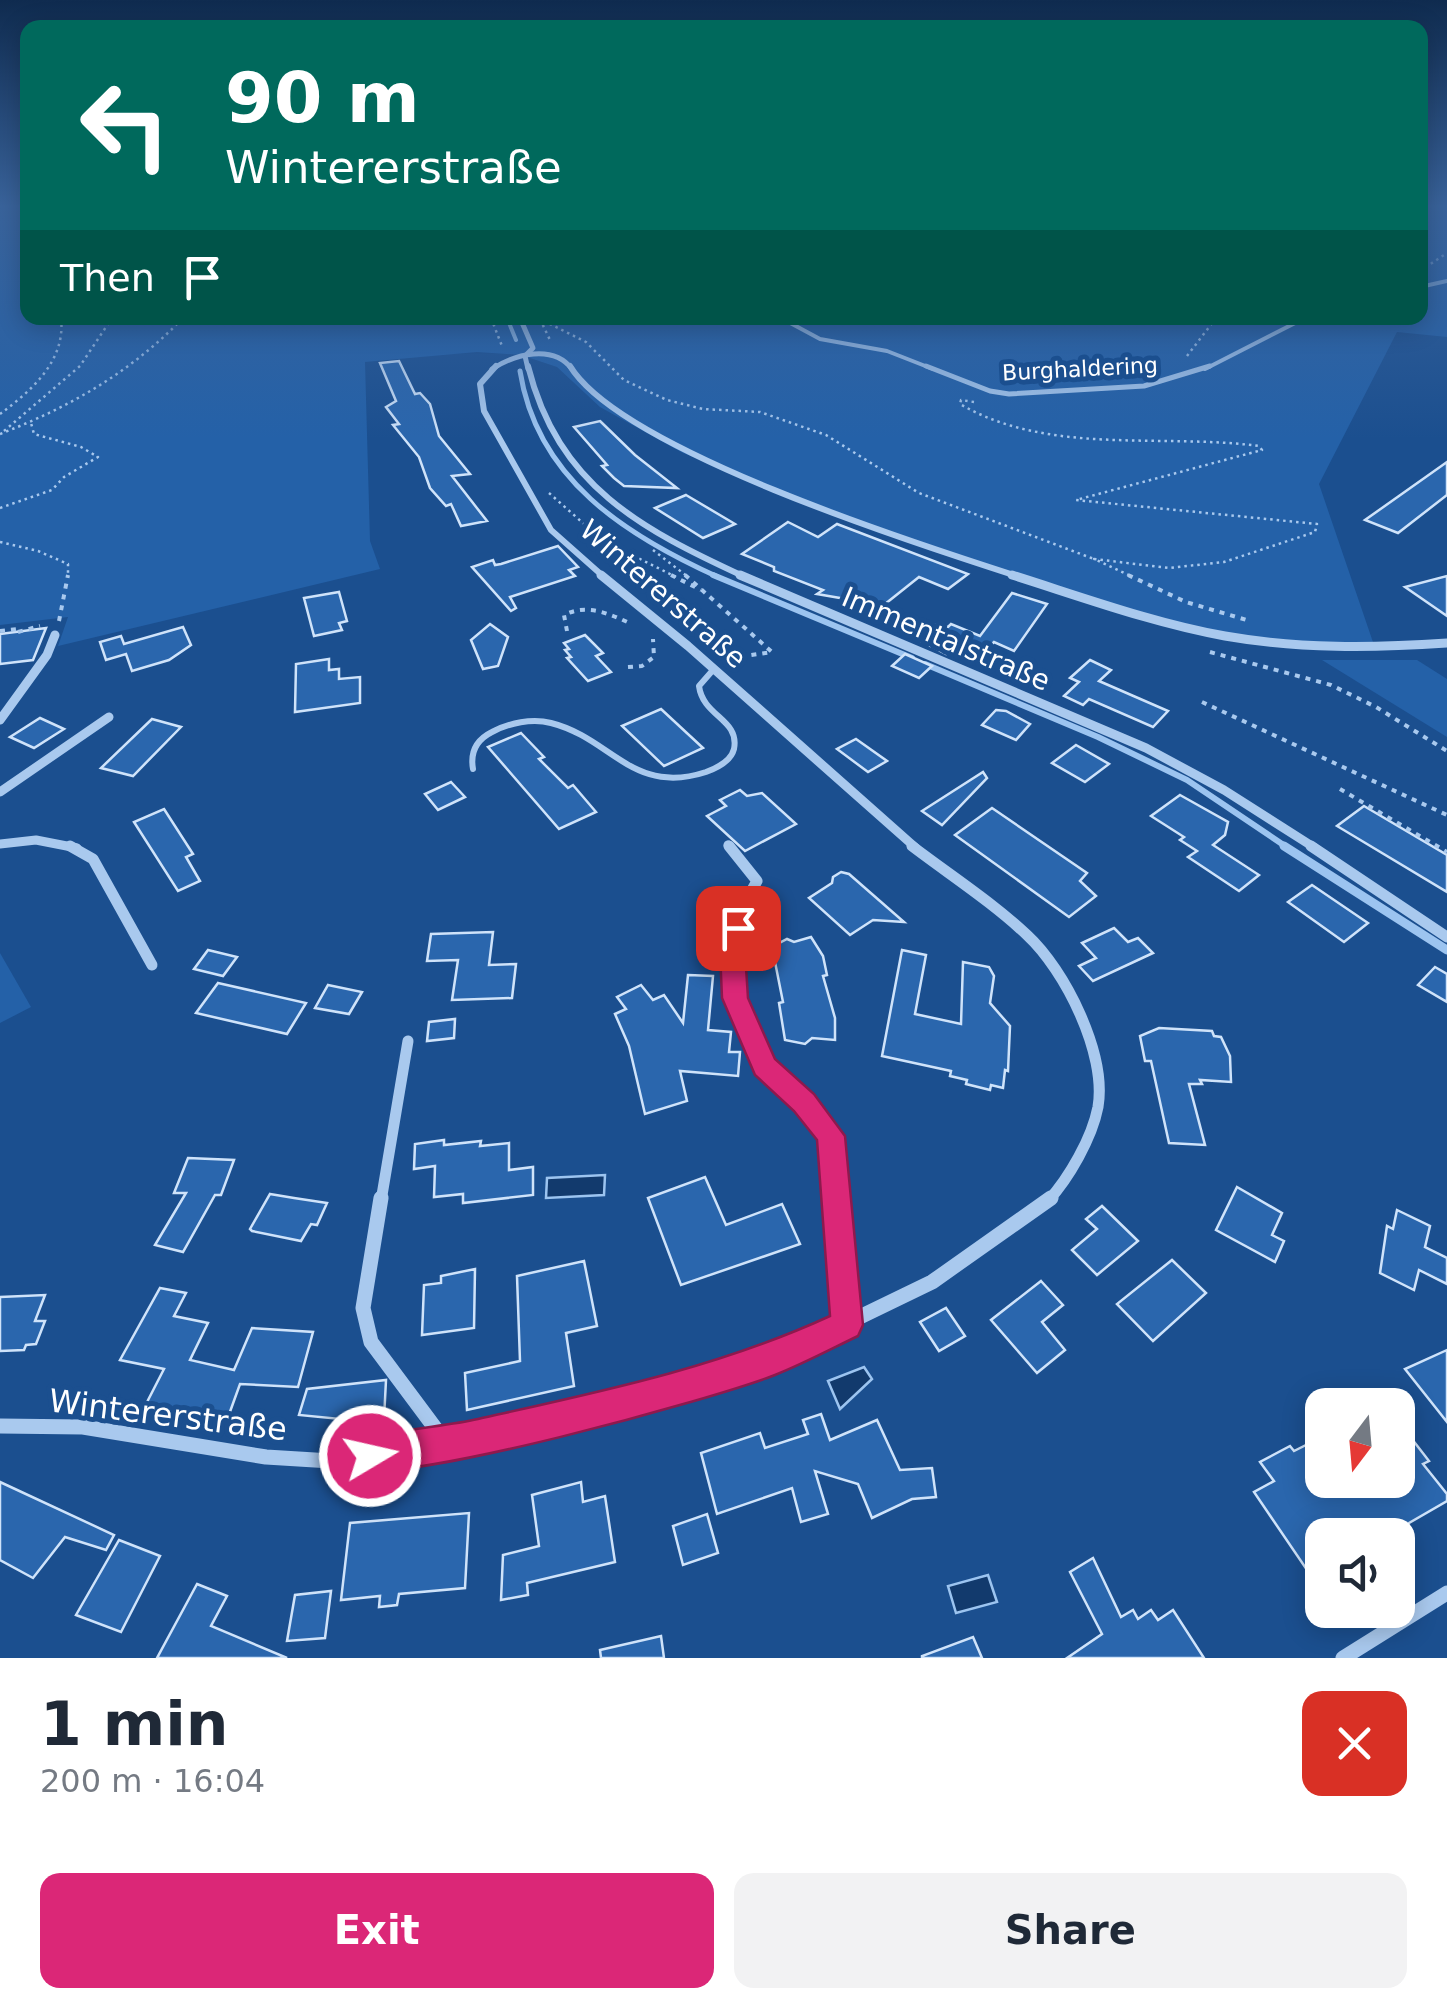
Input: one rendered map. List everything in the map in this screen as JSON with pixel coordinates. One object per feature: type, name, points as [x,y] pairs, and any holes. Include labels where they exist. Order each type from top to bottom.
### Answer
[{"type":"street","name":"Immentalstraße","points":[[523,325],[532,348],[525,356],[541,419],[561,449],[613,504],[698,555],[788,597],[1144,747],[1234,798],[1447,937]]},
{"type":"street","points":[[525,356],[546,355],[568,362],[581,384],[607,404],[642,428],[688,450],[964,560],[1145,616],[1250,640],[1330,647],[1447,643]]},
{"type":"street","name":"Wintererstraße","points":[[0,1426],[83,1428],[266,1457],[331,1461],[447,1444],[678,1391],[774,1359],[932,1282],[1051,1199],[1078,1159],[1098,1106],[1092,1044],[1066,984],[1028,936],[910,844],[551,530],[518,478],[484,411],[480,384],[495,364],[525,356]]},
{"type":"street","points":[[0,720],[47,655],[55,635]]},
{"type":"street","points":[[0,792],[109,717]]},
{"type":"street","points":[[0,844],[21,838],[84,851],[93,859],[152,965]]},
{"type":"street","points":[[728,846],[756,881],[744,904],[733,951],[735,998],[765,1067],[804,1102],[831,1136],[847,1325]]},
{"type":"street","points":[[408,1041],[364,1308],[371,1342],[447,1444]]},
{"type":"street","points":[[1344,1658],[1447,1593]]},
{"type":"lane","name":"Burghaldering","points":[[794,325],[820,339],[887,351],[990,391],[1009,394],[1136,387],[1190,375],[1262,333],[1285,325]]},
{"type":"lane","points":[[474,769],[470,758],[475,745],[490,732],[541,718],[573,729],[626,769],[656,777],[702,775],[723,763],[735,743],[732,729],[700,701],[699,686],[713,670]]},
{"type":"path","points":[[0,414],[25,396],[58,350],[64,325]]},
{"type":"path","points":[[0,434],[80,366],[107,325]]},
{"type":"path","points":[[0,434],[96,389],[176,325]]},
{"type":"path","points":[[494,325],[503,348],[525,356]]},
{"type":"path","points":[[552,325],[586,342],[624,380],[668,400],[703,408],[760,412],[826,435],[919,493],[1094,559],[1186,602],[1252,622]]},
{"type":"path","points":[[1182,361],[1206,336],[1209,325]]},
{"type":"path","points":[[1079,366],[1126,374]]},
{"type":"path","points":[[977,403],[961,400],[960,404],[999,424],[1030,430],[1245,443],[1262,450],[1076,500],[1317,524],[1315,532],[1224,562],[1169,568],[1094,559]]},
{"type":"path","points":[[0,508],[52,490],[98,457],[34,434],[31,422]]},
{"type":"path","points":[[518,478],[532,480],[612,545],[668,602],[688,646]]},
{"type":"path","points":[[643,538],[772,652],[738,657],[738,673]]},
{"type":"path","points":[[0,542],[38,551],[68,564],[67,593],[55,635]]},
{"type":"path","points":[[612,545],[712,596]]},
{"type":"path","points":[[567,632],[564,615],[574,608],[602,611],[638,627]]},
{"type":"path","points":[[0,632],[19,629]]},
{"type":"path","points":[[628,667],[642,666],[654,657],[653,634]]},
{"type":"path","points":[[1210,652],[1234,662],[1327,683],[1370,703],[1447,751]]},
{"type":"path","points":[[1202,702],[1447,815]]},
{"type":"path","points":[[1340,789],[1447,852]]},
{"type":"shaded area","points":[[0,284],[20,284],[20,325],[1428,325],[1428,284],[1447,284],[1447,337],[1397,332],[1319,484],[1375,648],[1324,650],[1163,623],[962,560],[683,453],[600,407],[557,367],[521,355],[477,352],[365,362],[370,541],[380,569],[58,646],[68,617],[0,625]]},
{"type":"shaded area","points":[[1322,660],[1417,660],[1447,679],[1447,737]]},
{"type":"shaded area","points":[[0,953],[31,1007],[0,1023]]},
{"type":"shaded area","points":[[605,1175],[604,1195],[546,1198],[547,1178]]},
{"type":"shaded area","points":[[864,1367],[872,1379],[840,1409],[828,1381]]},
{"type":"shaded area","points":[[988,1575],[997,1602],[956,1613],[948,1586]]},
{"type":"building","points":[[399,361],[415,394],[420,393],[430,404],[439,436],[470,474],[452,476],[487,521],[461,526],[451,504],[446,506],[430,488],[419,457],[393,425],[399,424],[386,407],[396,401],[380,363]]},
{"type":"building","points":[[600,421],[677,488],[624,486],[614,478],[574,427]]},
{"type":"building","points":[[1447,462],[1447,495],[1398,533],[1365,520]]},
{"type":"building","points":[[686,495],[735,524],[703,538],[655,508]]},
{"type":"building","points":[[788,522],[818,537],[837,524],[968,574],[948,589],[919,577],[875,612],[817,594],[823,590],[742,554]]},
{"type":"building","points":[[558,546],[578,567],[569,570],[575,576],[510,597],[516,608],[511,611],[472,567],[493,560],[495,565],[501,564]]},
{"type":"building","points":[[1447,576],[1447,616],[1405,587]]},
{"type":"building","points":[[339,592],[347,621],[339,623],[342,630],[314,636],[304,598]]},
{"type":"building","points":[[1012,593],[1047,604],[1014,651],[994,642],[979,656],[955,646],[946,654],[891,625],[893,618],[948,627],[951,624],[980,636]]},
{"type":"building","points":[[490,624],[508,637],[498,666],[483,669],[471,640]]},
{"type":"building","points":[[183,627],[191,645],[169,660],[132,671],[126,654],[106,660],[100,642],[121,636],[124,644]]},
{"type":"building","points":[[46,628],[33,660],[0,664],[0,634]]},
{"type":"building","points":[[585,635],[603,653],[596,656],[611,672],[588,681],[567,658],[571,657],[564,643]]},
{"type":"building","points":[[905,654],[932,666],[919,678],[892,666]]},
{"type":"building","points":[[329,659],[329,670],[339,669],[339,679],[360,677],[360,703],[295,712],[296,664]]},
{"type":"building","points":[[1090,660],[1111,670],[1099,681],[1168,711],[1153,727],[1089,699],[1083,705],[1064,696],[1079,682],[1070,678]]},
{"type":"building","points":[[661,709],[703,748],[664,766],[622,726]]},
{"type":"building","points":[[996,710],[1030,724],[1016,740],[982,725]]},
{"type":"building","points":[[40,718],[64,729],[34,748],[10,737]]},
{"type":"building","points":[[152,719],[181,727],[133,776],[101,768]]},
{"type":"building","points":[[521,733],[544,757],[539,759],[568,788],[573,785],[596,812],[559,829],[488,747]]},
{"type":"building","points":[[856,739],[887,761],[868,772],[837,749]]},
{"type":"building","points":[[1076,745],[1109,764],[1085,782],[1052,763]]},
{"type":"building","points":[[983,772],[987,778],[942,825],[922,811]]},
{"type":"building","points":[[451,782],[465,797],[438,810],[425,794]]},
{"type":"building","points":[[740,790],[747,796],[762,793],[796,824],[745,851],[707,816],[726,806],[720,800]]},
{"type":"building","points":[[1180,795],[1228,822],[1225,835],[1213,845],[1259,875],[1239,891],[1188,857],[1197,851],[1180,840],[1184,837],[1151,816]]},
{"type":"building","points":[[1364,806],[1447,855],[1447,892],[1337,826]]},
{"type":"building","points":[[992,808],[1087,873],[1080,881],[1096,896],[1069,917],[955,835]]},
{"type":"building","points":[[164,809],[193,854],[186,857],[200,881],[178,891],[134,822]]},
{"type":"building","points":[[841,872],[849,874],[904,922],[873,920],[850,935],[809,898]]},
{"type":"building","points":[[1312,885],[1368,923],[1344,942],[1288,902]]},
{"type":"building","points":[[1114,928],[1128,942],[1138,938],[1153,953],[1093,981],[1079,966],[1096,958],[1082,943]]},
{"type":"building","points":[[493,932],[489,965],[516,964],[512,998],[452,1000],[458,960],[427,961],[431,934]]},
{"type":"building","points":[[811,937],[823,956],[827,975],[823,976],[835,1018],[835,1040],[812,1038],[805,1044],[785,1040],[779,1003],[783,1002],[772,947],[787,939],[794,942]]},
{"type":"building","points":[[208,950],[237,957],[223,976],[194,969]]},
{"type":"building","points":[[902,950],[926,955],[915,1014],[961,1024],[963,962],[989,967],[994,976],[990,1003],[1010,1026],[1008,1071],[1005,1070],[1003,1088],[991,1085],[990,1090],[966,1084],[967,1080],[950,1076],[951,1071],[882,1056]]},
{"type":"building","points":[[1435,967],[1447,974],[1447,1002],[1418,985]]},
{"type":"building","points":[[688,975],[713,976],[708,1030],[731,1032],[729,1052],[740,1052],[738,1076],[680,1071],[687,1101],[645,1114],[629,1046],[615,1014],[626,1009],[617,997],[641,985],[653,1000],[664,995],[683,1023]]},
{"type":"building","points":[[218,983],[306,1003],[287,1034],[196,1013]]},
{"type":"building","points":[[328,985],[362,992],[349,1014],[315,1008]]},
{"type":"building","points":[[455,1019],[454,1038],[427,1041],[429,1022]]},
{"type":"building","points":[[1159,1028],[1212,1031],[1214,1036],[1221,1037],[1230,1056],[1231,1082],[1200,1080],[1202,1084],[1189,1084],[1205,1145],[1169,1143],[1151,1061],[1145,1061],[1140,1036]]},
{"type":"building","points":[[444,1140],[444,1145],[509,1143],[509,1170],[533,1167],[533,1195],[463,1203],[463,1194],[434,1197],[435,1166],[414,1169],[415,1144]]},
{"type":"building","points":[[188,1158],[234,1160],[221,1195],[215,1195],[183,1252],[155,1245],[186,1193],[174,1193]]},
{"type":"building","points":[[705,1177],[726,1225],[782,1204],[800,1244],[681,1285],[648,1198]]},
{"type":"building","points":[[1237,1187],[1282,1213],[1272,1235],[1284,1241],[1275,1262],[1216,1230]]},
{"type":"building","points":[[270,1194],[327,1203],[317,1225],[311,1224],[301,1241],[250,1229]]},
{"type":"building","points":[[1102,1206],[1138,1241],[1097,1275],[1072,1250],[1097,1229],[1086,1219]]},
{"type":"building","points":[[1397,1210],[1430,1226],[1425,1247],[1447,1258],[1447,1284],[1419,1270],[1414,1290],[1380,1273],[1387,1226],[1393,1229]]},
{"type":"building","points":[[1172,1260],[1206,1293],[1153,1341],[1117,1304]]},
{"type":"building","points":[[584,1261],[597,1326],[566,1333],[574,1386],[467,1410],[465,1373],[520,1361],[517,1276]]},
{"type":"building","points":[[475,1269],[474,1328],[422,1335],[424,1285],[441,1283],[441,1276]]},
{"type":"building","points":[[1041,1281],[1063,1305],[1042,1322],[1065,1350],[1037,1373],[991,1320]]},
{"type":"building","points":[[160,1288],[186,1293],[174,1316],[208,1323],[190,1360],[234,1370],[252,1328],[313,1332],[298,1387],[240,1384],[227,1420],[144,1408],[164,1369],[120,1360]]},
{"type":"building","points":[[45,1295],[35,1321],[45,1321],[36,1344],[26,1345],[24,1350],[0,1351],[0,1297]]},
{"type":"building","points":[[946,1308],[965,1336],[939,1351],[920,1322]]},
{"type":"building","points":[[1447,1350],[1447,1422],[1405,1369]]},
{"type":"building","points":[[386,1380],[384,1419],[340,1423],[341,1419],[299,1415],[307,1389]]},
{"type":"building","points":[[821,1414],[830,1440],[877,1420],[900,1470],[932,1468],[936,1497],[912,1499],[872,1518],[858,1484],[815,1471],[828,1514],[801,1522],[792,1488],[717,1514],[701,1453],[760,1433],[765,1448],[808,1434],[803,1420]]},
{"type":"building","points":[[1415,1443],[1429,1461],[1423,1464],[1447,1494],[1447,1501],[1415,1519],[1305,1518],[1305,1567],[1254,1492],[1274,1481],[1260,1462],[1290,1446],[1294,1451],[1305,1446],[1305,1498],[1415,1498]]},
{"type":"building","points":[[0,1482],[114,1535],[106,1550],[65,1537],[33,1578],[0,1560]]},
{"type":"building","points":[[581,1482],[583,1502],[605,1496],[615,1562],[527,1583],[528,1595],[501,1600],[503,1555],[539,1546],[532,1495]]},
{"type":"building","points":[[469,1513],[465,1588],[399,1594],[397,1605],[379,1607],[380,1596],[341,1600],[350,1523]]},
{"type":"building","points":[[707,1514],[718,1553],[683,1565],[673,1526]]},
{"type":"building","points":[[119,1540],[160,1556],[121,1632],[76,1615]]},
{"type":"building","points":[[1093,1558],[1121,1617],[1133,1610],[1138,1619],[1151,1610],[1158,1620],[1173,1610],[1204,1658],[1067,1658],[1102,1634],[1070,1572]]},
{"type":"building","points":[[197,1584],[227,1596],[211,1626],[287,1658],[157,1658]]},
{"type":"building","points":[[331,1591],[325,1638],[287,1641],[295,1595]]},
{"type":"building","points":[[661,1636],[664,1658],[601,1658],[600,1650]]},
{"type":"building","points":[[973,1637],[982,1658],[922,1658],[922,1656]]},
{"type":"waterway","points":[[510,325],[516,340]]},
{"type":"waterway","points":[[520,371],[530,409],[545,443],[590,499],[650,542],[718,577]]},
{"type":"waterway","points":[[713,575],[912,658]]},
{"type":"waterway","points":[[925,664],[1098,737],[1187,780],[1288,848]]},
{"type":"waterway","points":[[1284,846],[1447,950]]},
{"type":"route","points":[[370,1456],[447,1444],[678,1391],[774,1359],[847,1325],[831,1136],[804,1102],[765,1067],[735,998],[733,951],[738,928]]}]
